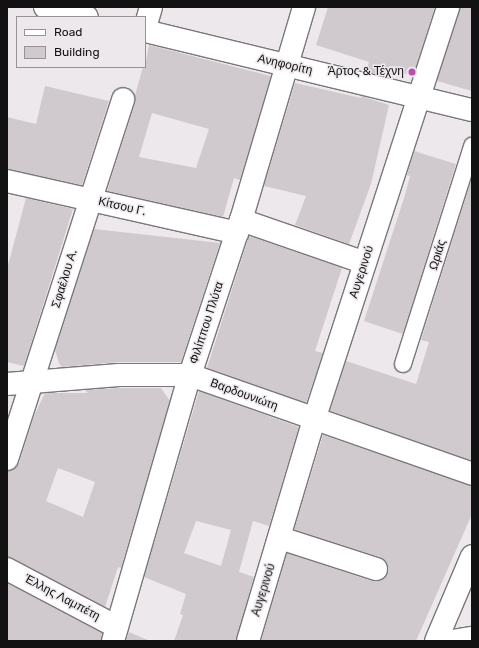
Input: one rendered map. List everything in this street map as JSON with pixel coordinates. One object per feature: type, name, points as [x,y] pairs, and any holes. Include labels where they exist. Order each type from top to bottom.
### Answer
[{"type":"street","points":[[45,7],[83,16]]},
{"type":"street","points":[[146,26],[151,7]]},
{"type":"street","name":"Φιλίππου Πλύτα","points":[[115,634],[190,375],[239,227],[304,7]]},
{"type":"street","name":"Αυγερινού","points":[[248,641],[314,420],[448,7]]},
{"type":"street","name":"Ανηφορίτη","points":[[146,30],[472,110]]},
{"type":"street","name":"Σφαέλου Α.","points":[[7,459],[33,384],[88,200],[123,98]]},
{"type":"street","name":"Ωριάς","points":[[403,364],[472,146]]},
{"type":"street","name":"Κίτσου Γ.","points":[[7,181],[88,200],[239,227],[365,263]]},
{"type":"street","name":"Βαρδουνιώτη","points":[[7,384],[33,384],[119,375],[190,375],[314,420],[472,474]]},
{"type":"street","points":[[280,538],[376,569]]},
{"type":"street","points":[[436,641],[472,556]]},
{"type":"street","name":"Έλλης Λαμπέτη","points":[[7,569],[115,634]]},
{"type":"street","points":[[452,641],[472,638]]},
{"type":"building","points":[[328,7],[435,7],[413,76],[385,67],[385,76],[366,72],[369,62],[316,45]]},
{"type":"building","points":[[460,7],[472,7],[472,91],[437,81]]},
{"type":"building","points":[[149,45],[271,76],[240,180],[234,178],[223,217],[107,191],[135,103],[135,95],[143,68],[146,68]],"holes":[[[152,113],[209,129],[196,168],[139,157]]]},
{"type":"building","points":[[295,83],[361,98],[361,96],[389,105],[371,184],[349,244],[295,225],[306,196],[264,186]]},
{"type":"building","points":[[45,86],[109,101],[82,185],[7,169],[7,117],[36,124]]},
{"type":"building","points":[[414,151],[456,164],[403,334],[364,321],[405,195],[410,176],[407,175]]},
{"type":"building","points":[[472,177],[472,461],[330,411],[346,361],[416,384],[429,342],[421,340]]},
{"type":"building","points":[[26,198],[73,209],[24,366],[7,362],[7,269]]},
{"type":"building","points":[[94,229],[220,243],[181,362],[119,362],[62,367],[59,363],[55,350]]},
{"type":"building","points":[[249,236],[342,268],[315,351],[323,353],[306,403],[207,368]]},
{"type":"building","points":[[161,388],[170,401],[121,568],[118,567],[105,607],[7,557],[7,471],[15,468],[19,463],[34,416],[45,393],[88,393],[85,390]],"holes":[[[58,468],[95,482],[83,517],[46,501]]]},
{"type":"building","points":[[199,391],[299,427],[269,526],[253,521],[239,572],[254,577],[236,641],[174,641],[183,615],[180,614],[186,594],[144,577]],"holes":[[[196,521],[231,530],[221,566],[184,553]]]},
{"type":"building","points":[[323,435],[472,486],[472,514],[416,641],[261,641],[287,553],[372,581],[384,578],[388,572],[386,561],[380,557],[294,530]]},
{"type":"building","points":[[7,583],[102,633],[101,641],[7,641]]},
{"type":"building","points":[[129,632],[150,641],[126,641]]},
{"type":"place","name":"Άρτος & Τέχνη","points":[[412,72]]}]
